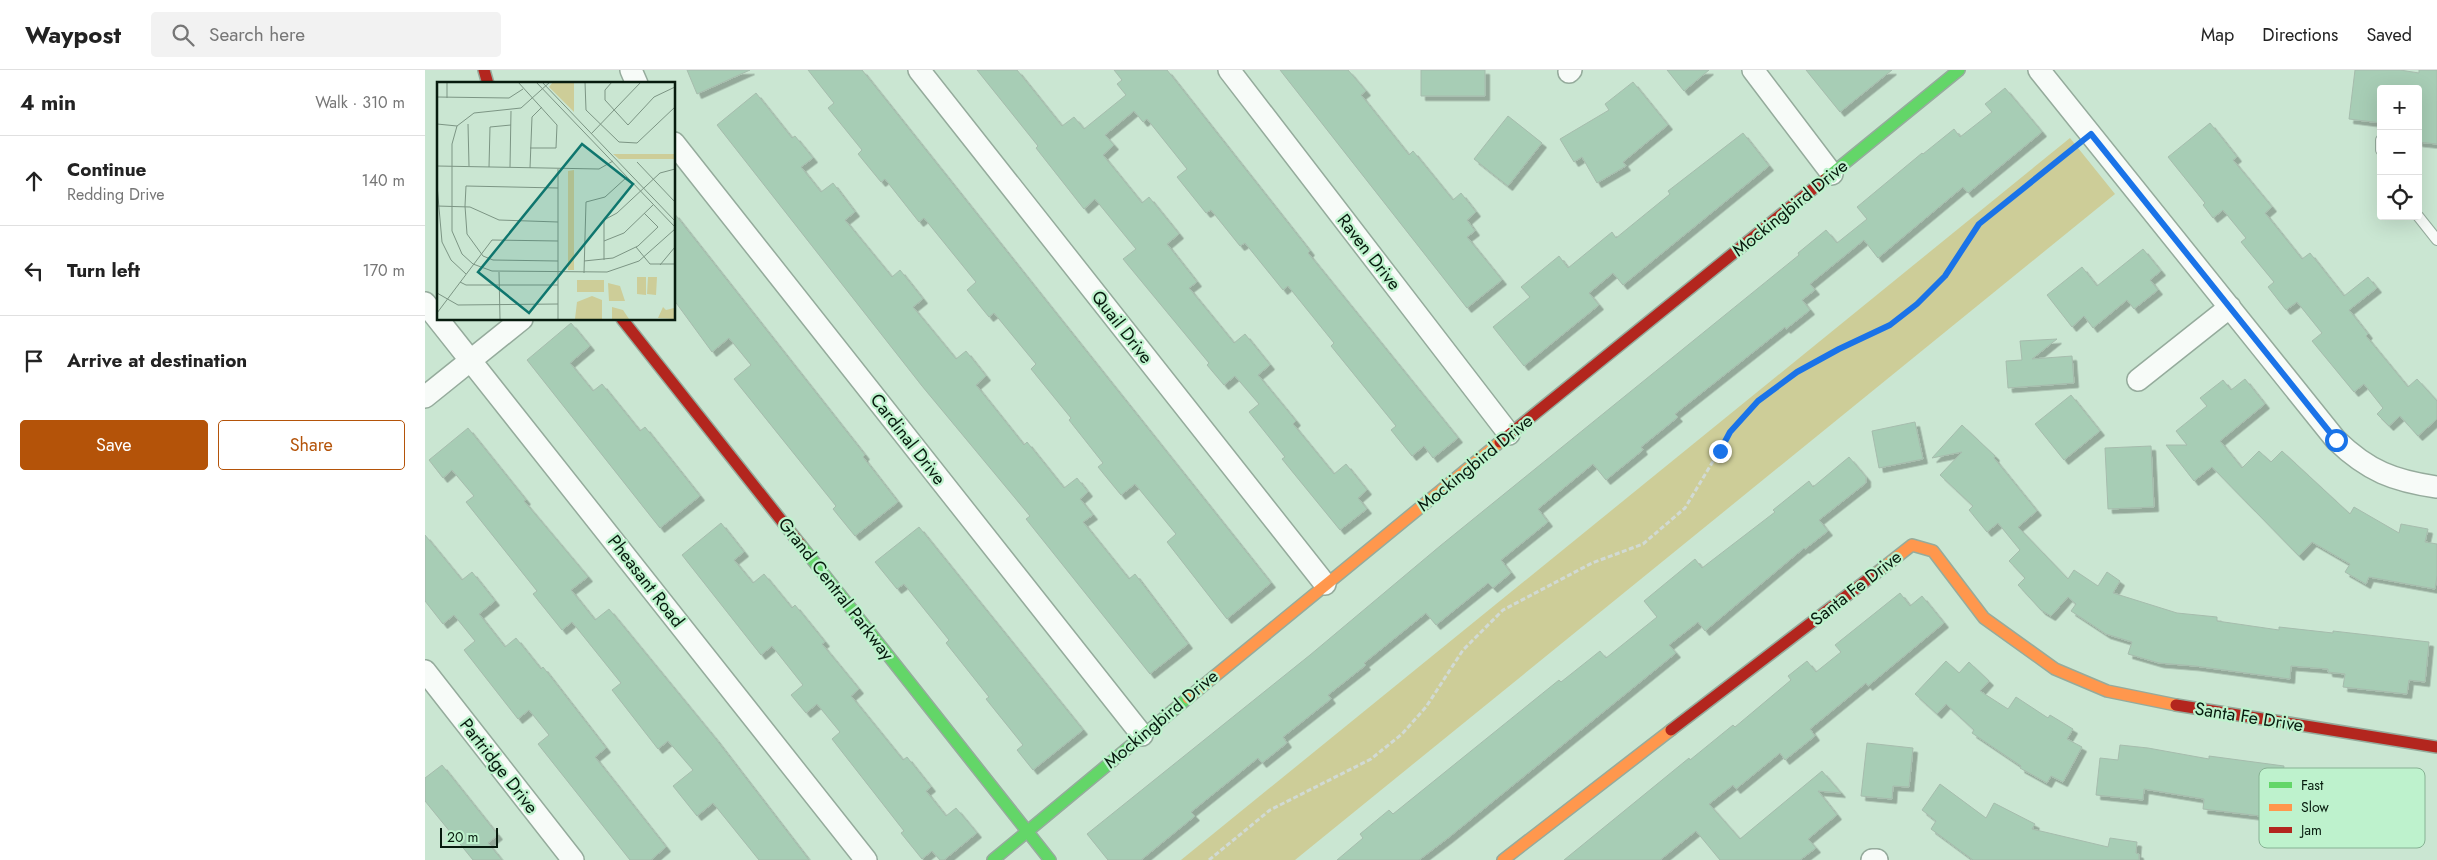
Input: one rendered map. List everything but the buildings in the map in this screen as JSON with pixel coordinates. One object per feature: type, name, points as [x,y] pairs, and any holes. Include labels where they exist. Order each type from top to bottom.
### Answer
[{"type":"street","points":[[631,70],[636,82]]},
{"type":"street","name":"Quail Drive","points":[[919,70],[1325,584]]},
{"type":"street","name":"Raven Drive","points":[[1229,70],[1509,434]]},
{"type":"street","points":[[1753,70],[1832,174]]},
{"type":"street","name":"Mockingbird Drive","points":[[993,860],[1325,584],[1959,70]]},
{"type":"street","points":[[2039,70],[2323,425],[2360,462],[2401,480],[2437,487]]},
{"type":"street","name":"Cardinal Drive","points":[[675,144],[1142,735]]},
{"type":"street","name":"Pheasant Road","points":[[425,303],[437,318]]},
{"type":"street","points":[[2138,380],[2229,307]]},
{"type":"street","name":"Pheasant Road","points":[[439,320],[866,860]]},
{"type":"street","points":[[425,397],[521,320]]},
{"type":"street","name":"Grand Central Parkway","points":[[623,320],[1050,860]]},
{"type":"street","name":"Santa Fe Drive","points":[[1503,860],[1912,545],[1933,551],[1984,618],[2055,669],[2107,691],[2163,704],[2437,747]]},
{"type":"street","name":"Partridge Drive","points":[[425,671],[573,860]]},
{"type":"street","points":[[1872,860],[1874,858],[1877,860]]},
{"type":"lane","points":[[2421,220],[2437,240]]},
{"type":"path","points":[[1209,860],[1270,810],[1371,759],[1402,734],[1425,707],[1463,650],[1503,610],[1592,563],[1643,544],[1685,508],[1730,432],[1758,401],[1797,372],[1839,349],[1890,325],[1917,304],[1945,276],[1979,224],[2091,134]]},
{"type":"green space","points":[[2070,138],[2115,194],[1295,860],[1181,860]]},
{"type":"traffic: fast","points":[[1824,180],[1959,70]]},
{"type":"traffic: fast","points":[[800,544],[1050,860]]},
{"type":"traffic: fast","points":[[993,860],[1188,698]]},
{"type":"traffic: slow","points":[[1188,698],[1500,442]]},
{"type":"traffic: slow","points":[[1884,567],[1912,545],[1933,551],[1984,618],[2055,669],[2107,691],[2176,705]]},
{"type":"traffic: slow","points":[[1503,860],[1671,730]]},
{"type":"traffic: jam","points":[[484,70],[487,82]]},
{"type":"traffic: jam","points":[[1500,442],[1824,180]]},
{"type":"traffic: jam","points":[[623,320],[800,544]]},
{"type":"traffic: jam","points":[[1671,730],[1884,567]]},
{"type":"traffic: jam","points":[[2176,705],[2437,747]]},
{"type":"route","points":[[1720,451],[1730,432],[1758,401],[1797,372],[1839,349],[1890,325],[1917,304],[1945,276],[1979,224],[2091,134],[2336,440]]}]
